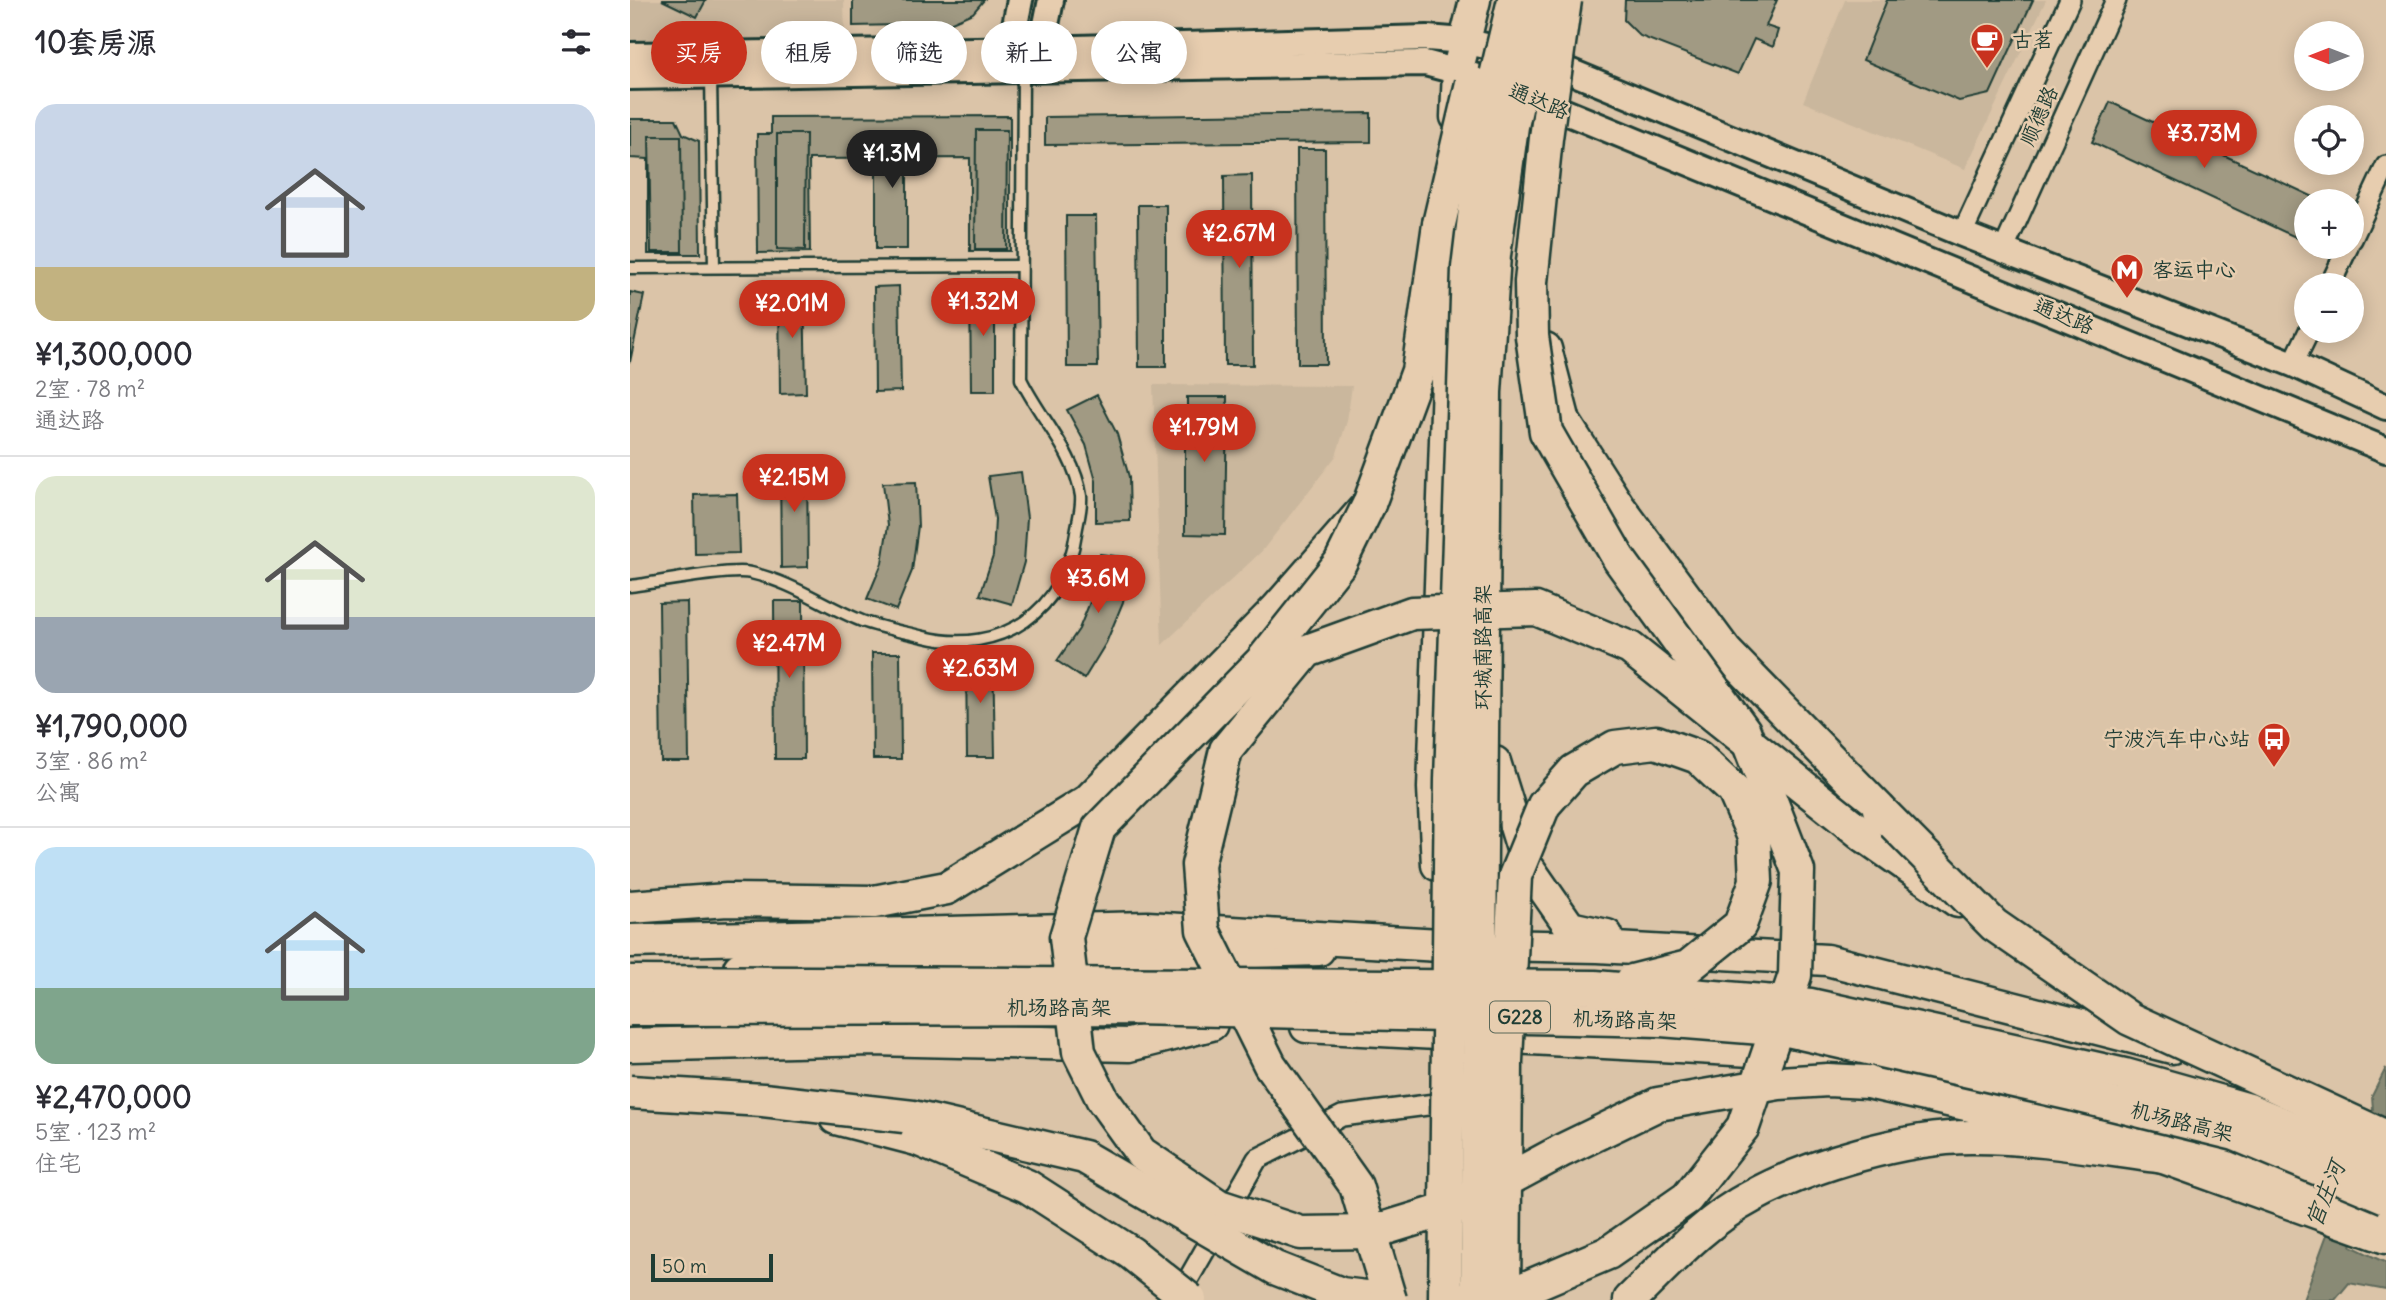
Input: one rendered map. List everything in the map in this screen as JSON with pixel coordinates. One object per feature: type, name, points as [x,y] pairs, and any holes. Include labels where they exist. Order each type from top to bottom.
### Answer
[{"type":"highway","points":[[1492,0],[1439,224],[1418,371],[1368,504],[1340,563],[1261,662],[1099,828],[1066,937],[1079,1052],[1103,1100],[1141,1153],[1219,1206],[1301,1233],[1373,1231],[1461,1205],[1563,1150],[1658,1104],[1779,1083],[1828,1080],[1867,1082],[2100,1134],[2386,1237]]},
{"type":"highway","name":"环城南路高架","points":[[1445,1300],[1451,780],[1468,268],[1486,118],[1514,0]]},
{"type":"highway","name":"环城南路高架","points":[[1477,1300],[1485,393],[1494,256],[1512,126],[1542,0]]},
{"type":"highway","points":[[1458,1300],[1523,1289],[1608,1253],[1687,1198],[1744,1127],[1795,975],[1798,871],[1744,731],[1619,559],[1546,432],[1532,336],[1531,282],[1546,138],[1566,0]]},
{"type":"highway","points":[[1531,282],[1564,422],[1618,506],[1726,652],[1994,925]]},
{"type":"highway","points":[[630,907],[727,900],[874,902],[947,888],[1088,801],[1277,609],[1368,504]]},
{"type":"highway","points":[[630,1093],[763,1100],[913,1117],[1084,1157],[1275,1268],[1341,1294],[1390,1300],[1356,1186],[1270,1065],[1203,930],[1198,865],[1226,750],[1307,651],[1412,613],[1536,609],[1630,648],[1866,836],[2130,1019],[2386,1138]]},
{"type":"highway","points":[[1504,1300],[1506,1060],[1515,876],[1544,805],[1574,771],[1615,747],[1656,742],[1698,757],[1734,791],[1754,836],[1756,881],[1740,925],[1688,967],[1654,977],[1595,987]]},
{"type":"highway","points":[[630,941],[1147,928],[1440,944]]},
{"type":"highway","name":"机场路高架","points":[[630,982],[1595,987],[1811,1005],[2125,1075],[2249,1110],[2386,1167]]},
{"type":"highway","name":"机场路高架","points":[[630,1009],[1132,1008],[1661,1020],[1787,1030],[2235,1134],[2386,1197]]},
{"type":"highway","points":[[630,1045],[872,1039],[1129,1045],[1211,1024]]},
{"type":"highway","points":[[763,1100],[917,1139],[1027,1186],[1131,1253],[1190,1300]]},
{"type":"highway","points":[[1630,1300],[1687,1244],[1750,1197],[1824,1167],[1892,1146],[1985,1137],[2025,1139],[2164,1157]]},
{"type":"main road","points":[[1432,1300],[1440,944],[1433,788],[1461,55],[1475,0]]},
{"type":"main road","points":[[1488,1300],[1489,1035],[1493,946],[1502,264],[1530,97],[1552,0]]},
{"type":"main road","points":[[1495,762],[1527,865],[1570,927],[1679,951]]},
{"type":"main road","points":[[630,971],[1188,955],[1440,944],[1679,951],[1827,960],[2249,1067],[2386,1125]]},
{"type":"main road","points":[[630,1024],[711,1021],[1211,1024],[1436,1032],[1827,1055],[2242,1160],[2386,1220]]},
{"type":"street","points":[[1020,0],[1021,21]]},
{"type":"street","points":[[1042,21],[1051,0]]},
{"type":"street","name":"顺德路","points":[[1962,234],[2070,0]]},
{"type":"street","name":"顺德路","points":[[2003,251],[2116,0]]},
{"type":"street","name":"通达路","points":[[1077,60],[1427,38],[1461,55],[1530,97],[2386,450]]},
{"type":"street","name":"通达路","points":[[630,55],[981,62]]},
{"type":"street","name":"通达路","points":[[1461,55],[1538,58],[2003,251],[2294,364],[2386,407]]},
{"type":"street","name":"通达路","points":[[747,74],[981,65]]},
{"type":"street","name":"通达路","points":[[630,76],[651,76]]},
{"type":"street","points":[[2364,213],[2386,166]]},
{"type":"street","points":[[2294,364],[2304,343]]},
{"type":"street","points":[[1176,1300],[1257,1159],[1342,1116],[1435,1104]]},
{"type":"lane","points":[[711,84],[714,267]]},
{"type":"lane","points":[[630,586],[748,572],[794,586],[862,621],[927,638],[971,640],[1003,635],[1035,616],[1061,580],[1074,545],[1081,497],[1070,462],[1034,407],[1021,379],[1023,84]]},
{"type":"lane","points":[[630,268],[1021,266]]},
{"type":"shaded area","points":[[630,0],[844,0],[844,21],[761,21],[761,42],[747,42],[747,21],[651,21],[651,43],[630,43]]},
{"type":"shaded area","points":[[1845,0],[2046,0],[1965,169],[1803,102]]},
{"type":"shaded area","points":[[1153,385],[1352,386],[1347,421],[1336,456],[1262,551],[1162,645]]},
{"type":"shaded area","points":[[2386,1068],[2386,1141],[2351,1246],[2386,1263],[2386,1290],[2349,1283],[2335,1300],[2303,1300],[2373,1109],[2372,1096]]},
{"type":"building","points":[[662,0],[706,0],[697,17]]},
{"type":"building","points":[[853,0],[984,0],[973,13],[954,21],[871,21],[871,26],[857,26],[857,21],[853,21]]},
{"type":"building","points":[[1625,0],[1777,0],[1766,26],[1778,30],[1773,47],[1754,39],[1738,74],[1640,36],[1624,20]]},
{"type":"building","points":[[1887,0],[2033,0],[1990,94],[1959,101],[1863,60]]},
{"type":"building","points":[[2110,102],[2296,189],[2294,189],[2294,236],[2092,142]]},
{"type":"building","points":[[1371,113],[1371,142],[1045,145],[1045,117]]},
{"type":"building","points":[[1010,116],[1010,251],[970,251],[970,158],[809,159],[810,252],[758,253],[757,134],[771,134],[771,117]]},
{"type":"building","points":[[630,119],[676,119],[683,134],[699,141],[700,254],[648,254],[648,159],[630,158]]},
{"type":"building","points":[[976,130],[1007,130],[1006,249],[975,249]]},
{"type":"building","points":[[876,132],[907,132],[907,249],[876,249]]},
{"type":"building","points":[[777,134],[806,134],[805,250],[777,249]]},
{"type":"building","points":[[649,136],[681,136],[682,252],[651,252]]},
{"type":"building","points":[[1297,149],[1325,149],[1326,364],[1298,364]]},
{"type":"building","points":[[1252,175],[1253,365],[1225,365],[1224,176]]},
{"type":"building","points":[[1138,205],[1166,205],[1166,367],[1139,367]]},
{"type":"building","points":[[1066,216],[1096,216],[1098,367],[1067,367]]},
{"type":"building","points":[[970,285],[995,285],[995,391],[971,391]]},
{"type":"building","points":[[779,286],[804,286],[806,393],[780,394]]},
{"type":"building","points":[[899,286],[901,391],[875,392],[874,287]]},
{"type":"building","points":[[630,292],[644,295],[630,362]]},
{"type":"building","points":[[1097,395],[1117,434],[1129,477],[1130,521],[1096,522],[1096,481],[1086,445],[1067,410]]},
{"type":"building","points":[[1187,397],[1227,397],[1225,535],[1185,534],[1185,444],[1166,444],[1167,425],[1187,425]]},
{"type":"building","points":[[807,461],[808,567],[781,568],[780,462]]},
{"type":"building","points":[[1021,472],[1027,518],[1024,562],[1012,604],[980,595],[993,556],[995,519],[988,476]]},
{"type":"building","points":[[916,482],[918,526],[912,571],[896,610],[867,599],[882,563],[888,525],[883,483]]},
{"type":"building","points":[[737,494],[739,553],[695,554],[694,495]]},
{"type":"building","points":[[1100,554],[1131,558],[1123,602],[1106,643],[1084,679],[1057,661],[1079,629],[1093,595]]},
{"type":"building","points":[[774,601],[803,601],[804,759],[775,759]]},
{"type":"building","points":[[687,602],[689,761],[661,761],[659,603]]},
{"type":"building","points":[[966,652],[993,652],[995,757],[967,757]]},
{"type":"building","points":[[872,653],[900,653],[901,759],[873,759]]},
{"type":"place","name":"古茗","points":[[1987,70]]},
{"type":"place","name":"客运中心","points":[[2127,300]]},
{"type":"place","name":"宁波汽车中心站","points":[[2274,769]]},
{"type":"water label","name":"官庄河","points":[[2325,1194]]}]
